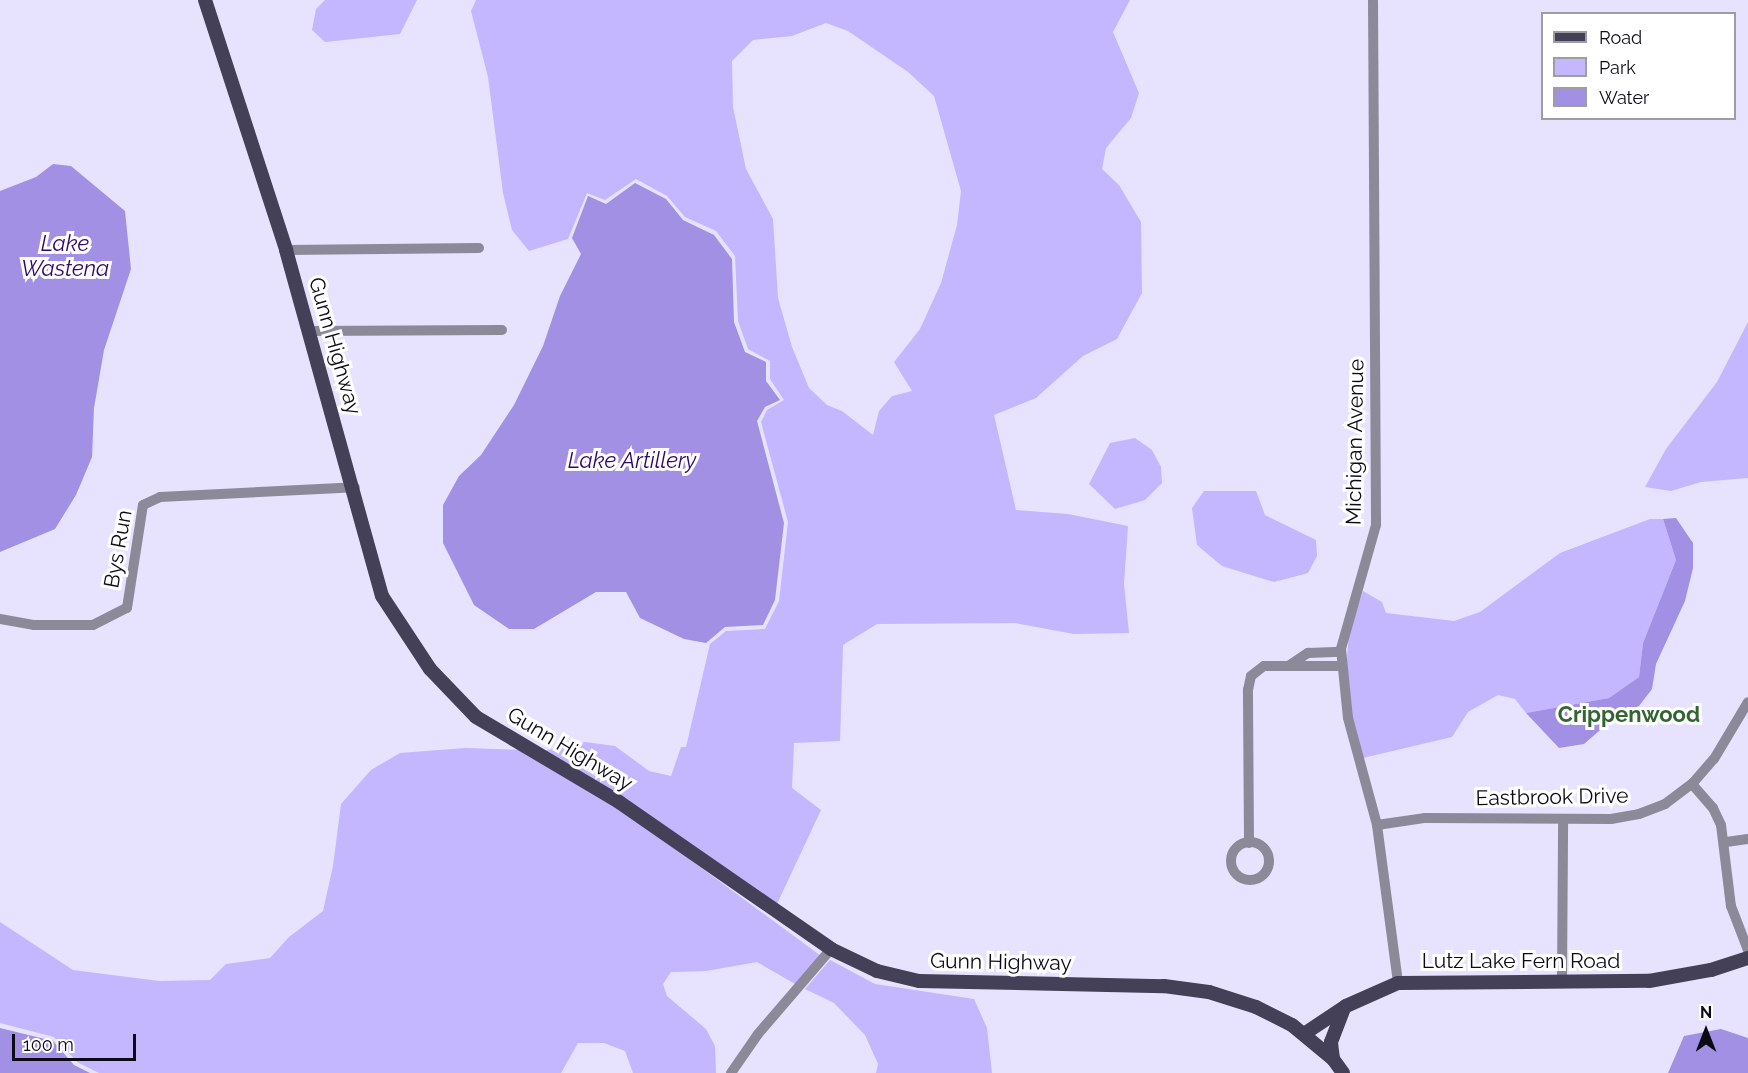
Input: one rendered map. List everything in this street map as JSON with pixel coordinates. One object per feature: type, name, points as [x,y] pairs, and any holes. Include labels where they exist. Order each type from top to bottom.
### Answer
[{"type":"main road","name":"Gunn Highway","points":[[205,0],[286,250],[355,487],[382,596],[430,669],[477,717],[619,802],[831,949],[877,971],[919,981],[1164,986],[1209,992],[1256,1006],[1304,1034],[1333,1059],[1343,1073]]},
{"type":"main road","name":"Lutz Lake Fern Road","points":[[1304,1034],[1346,1006],[1398,983],[1649,981],[1711,970],[1748,958]]},
{"type":"main road","points":[[1333,1059],[1335,1024],[1346,1006]]},
{"type":"street","name":"Michigan Avenue","points":[[1373,0],[1376,525],[1341,652],[1348,718],[1377,825],[1398,983]]},
{"type":"street","points":[[286,250],[478,248]]},
{"type":"street","points":[[309,331],[502,330]]},
{"type":"street","name":"Bys Run","points":[[0,619],[34,625],[93,625],[127,608],[143,505],[160,497],[355,487]]},
{"type":"street","points":[[1290,665],[1308,653],[1341,652]]},
{"type":"street","points":[[1249,843],[1249,682],[1255,672],[1264,666],[1342,666]]},
{"type":"street","name":"Eastbrook Drive","points":[[1377,825],[1425,818],[1611,819],[1639,814],[1665,804],[1692,784],[1714,759],[1748,702]]},
{"type":"street","points":[[1692,784],[1713,808],[1726,843],[1727,888],[1748,950]]},
{"type":"street","points":[[1562,981],[1563,819]]},
{"type":"street","points":[[1726,843],[1748,839]]},
{"type":"street","points":[[731,1073],[759,1034],[831,949]]},
{"type":"green space","points":[[325,0],[417,0],[400,34],[325,42],[312,30],[316,9]]},
{"type":"green space","points":[[476,0],[1130,0],[1113,32],[1139,93],[1131,118],[1106,148],[1102,169],[1119,185],[1141,222],[1142,293],[1117,339],[1083,356],[1036,398],[994,415],[1016,510],[1068,514],[1128,526],[1124,584],[1129,633],[1074,634],[1015,623],[877,624],[843,645],[840,741],[794,743],[792,788],[821,810],[776,906],[543,751],[585,742],[615,746],[649,771],[671,776],[681,747],[686,747],[710,644],[726,631],[765,629],[779,601],[788,522],[761,422],[767,410],[784,400],[770,379],[770,361],[748,349],[738,321],[735,256],[716,231],[685,217],[667,196],[636,179],[605,200],[587,193],[568,239],[529,251],[512,230],[503,193],[488,77],[471,11]],"holes":[[[826,23],[848,31],[908,72],[934,96],[961,191],[957,225],[941,283],[920,329],[894,362],[912,391],[892,396],[879,411],[873,435],[842,411],[827,405],[809,388],[792,347],[778,298],[773,219],[746,169],[733,107],[732,61],[753,40],[792,36]]]},
{"type":"green space","points":[[1748,322],[1748,478],[1701,482],[1671,491],[1645,487],[1666,449],[1717,382]]},
{"type":"green space","points":[[1135,438],[1152,450],[1161,467],[1162,483],[1145,500],[1115,509],[1089,484],[1110,443]]},
{"type":"green space","points":[[1204,491],[1256,491],[1265,515],[1316,540],[1317,556],[1308,573],[1274,582],[1222,566],[1197,545],[1192,508]]},
{"type":"green space","points":[[1650,519],[1663,519],[1676,560],[1643,643],[1639,677],[1609,698],[1526,713],[1515,699],[1498,695],[1468,712],[1452,737],[1363,758],[1352,717],[1346,669],[1349,633],[1363,591],[1382,602],[1386,613],[1454,621],[1480,612],[1560,553]]},
{"type":"green space","points":[[465,748],[524,750],[617,806],[821,956],[797,985],[757,962],[706,971],[671,972],[663,984],[667,996],[706,1029],[715,1046],[716,1073],[633,1073],[625,1051],[604,1043],[578,1043],[561,1073],[99,1073],[77,1062],[54,1037],[0,1023],[0,922],[73,970],[159,981],[210,980],[226,964],[270,958],[289,937],[323,911],[333,866],[341,804],[371,770],[400,753]]},
{"type":"green space","points":[[830,960],[875,984],[974,999],[987,1028],[992,1073],[876,1073],[878,1064],[865,1035],[834,1003],[805,989]]},
{"type":"water","name":"Lake Wastena","points":[[53,164],[71,166],[125,211],[131,269],[104,350],[94,408],[92,457],[76,495],[55,529],[0,552],[0,191],[36,177]]},
{"type":"water","name":"Lake Artillery","points":[[635,183],[666,199],[683,220],[714,235],[732,259],[734,322],[745,352],[766,362],[766,381],[780,400],[765,407],[757,421],[784,523],[775,600],[763,625],[725,627],[706,643],[684,639],[640,618],[626,592],[596,592],[534,629],[509,629],[474,605],[443,543],[443,505],[459,476],[481,455],[514,405],[543,346],[560,296],[581,254],[572,238],[588,196],[606,204]]},
{"type":"water","points":[[1676,518],[1693,543],[1693,568],[1685,601],[1656,664],[1652,689],[1639,706],[1614,718],[1584,744],[1559,748],[1526,713],[1609,698],[1639,677],[1643,643],[1676,560],[1663,519]]},
{"type":"water","points":[[0,1028],[53,1041],[74,1065],[90,1073],[0,1073]]},
{"type":"water","points":[[1721,1029],[1748,1038],[1748,1073],[1668,1073],[1684,1036]]},
{"type":"district","name":"Crippenwood","points":[[1629,715]]}]
